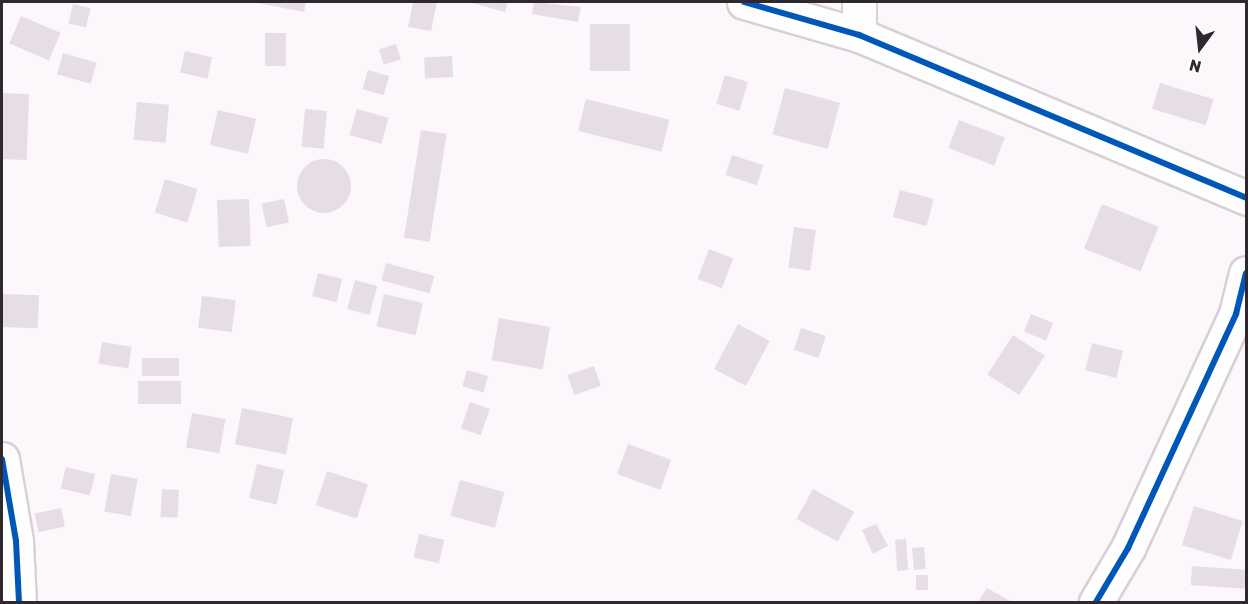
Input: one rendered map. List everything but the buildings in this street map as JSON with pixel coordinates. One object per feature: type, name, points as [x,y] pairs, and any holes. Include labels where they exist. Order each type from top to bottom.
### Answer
[{"type":"street","points":[[744,2],[859,35],[1246,198]]},
{"type":"street","points":[[859,2],[859,35]]},
{"type":"street","points":[[1096,603],[1128,548],[1236,314],[1246,273]]},
{"type":"street","points":[[2,459],[16,541],[20,603]]},
{"type":"cycle path","points":[[744,2],[859,35],[1246,198]]},
{"type":"cycle path","points":[[1096,602],[1128,548],[1236,314],[1246,273]]},
{"type":"cycle path","points":[[2,459],[16,541],[19,602]]}]
